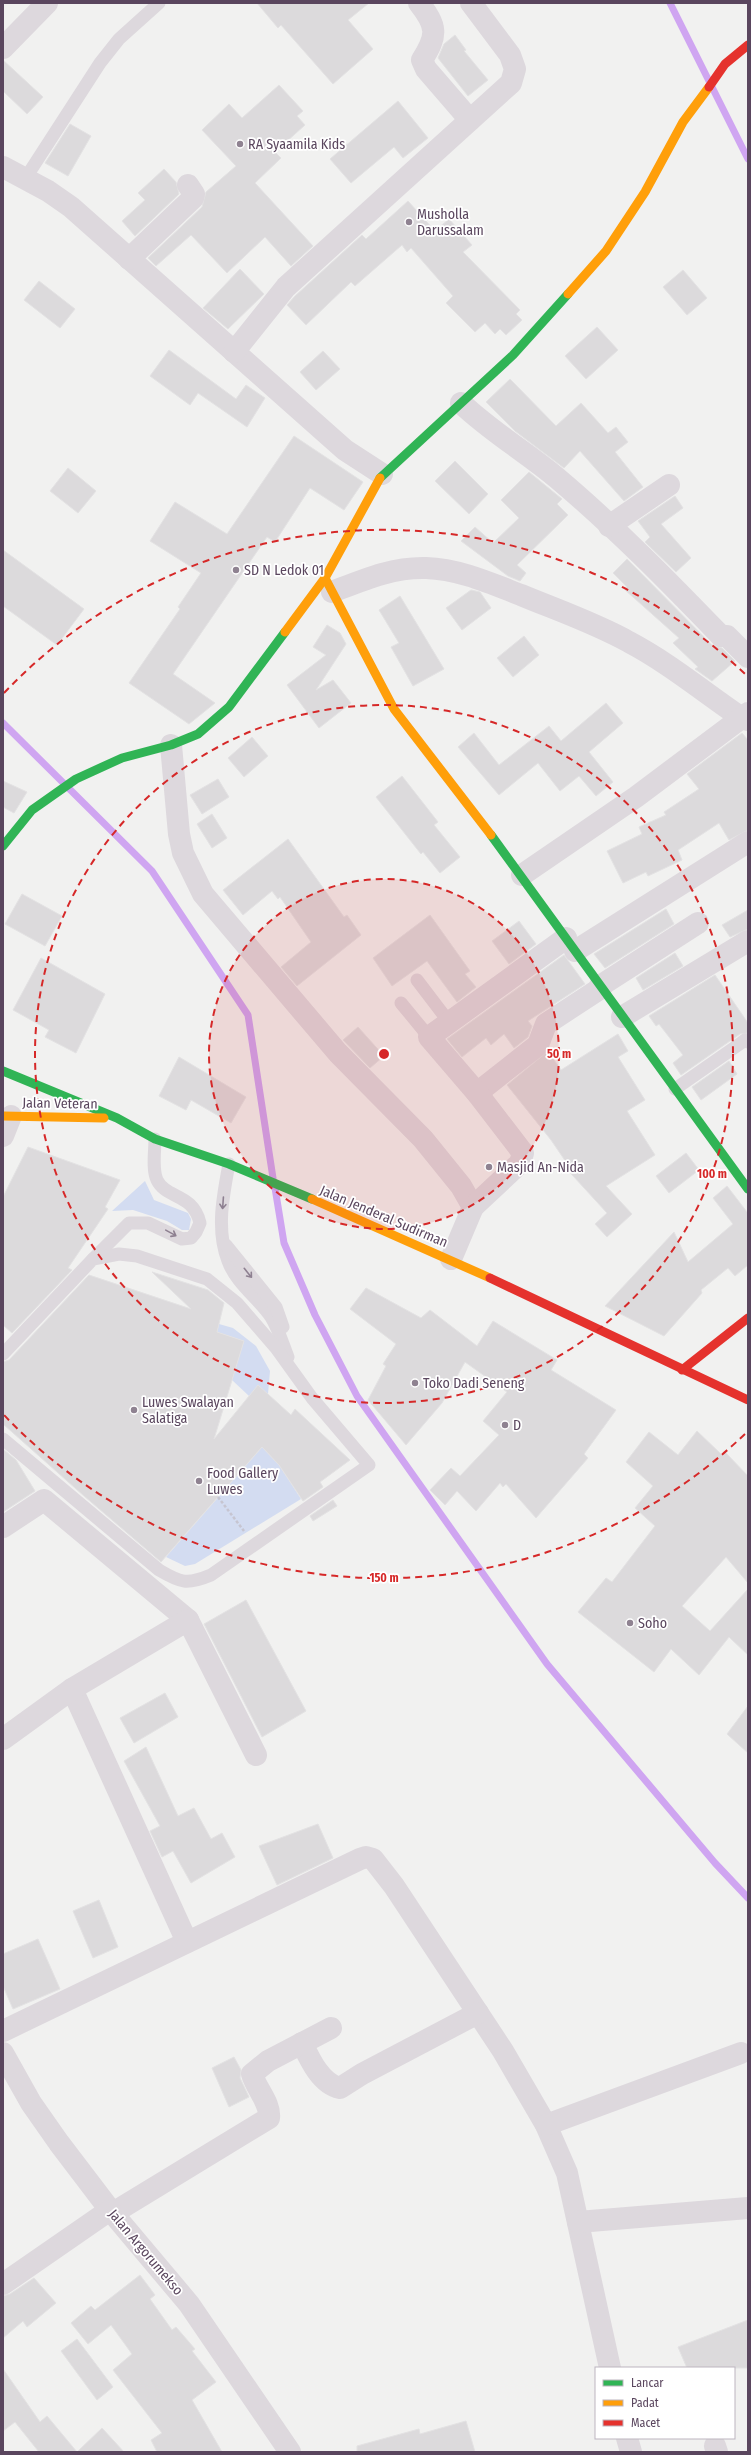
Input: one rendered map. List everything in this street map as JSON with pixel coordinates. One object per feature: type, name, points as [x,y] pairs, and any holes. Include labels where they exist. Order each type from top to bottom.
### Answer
[{"type":"street","points":[[3,48],[47,3]]},
{"type":"street","points":[[234,352],[286,287],[511,83],[515,69],[510,55],[471,3]]},
{"type":"street","points":[[428,6],[433,24],[434,35],[433,43],[422,60],[426,69],[470,120]]},
{"type":"street","points":[[3,846],[19,824],[48,797],[76,779],[122,758],[171,745],[198,734],[228,707],[329,585],[382,474],[514,354],[606,251],[645,192],[683,122],[725,64],[748,45]]},
{"type":"street","points":[[3,167],[48,191],[71,207],[345,450],[382,474]]},
{"type":"street","points":[[129,259],[193,198],[194,194],[188,185]]},
{"type":"street","points":[[461,403],[474,416],[536,461],[647,560],[721,636],[728,636],[748,657]]},
{"type":"street","points":[[609,526],[669,484]]},
{"type":"street","points":[[329,585],[405,569],[426,568],[467,574],[566,613],[628,641],[651,654],[746,717],[636,797],[522,875]]},
{"type":"street","points":[[329,585],[361,650],[394,709],[522,875],[600,987],[748,1189]]},
{"type":"street","points":[[171,745],[179,834],[183,853],[202,894],[338,1053],[423,1139],[462,1186],[473,1207]]},
{"type":"street","points":[[451,1259],[473,1207],[520,1163],[522,1153],[477,1093],[429,1037],[449,1022],[570,945],[748,842]]},
{"type":"street","points":[[477,1093],[538,1044],[546,1024],[698,923]]},
{"type":"street","points":[[622,1017],[748,941]]},
{"type":"street","name":"Jalan Jenderal Sudirman","points":[[3,1071],[117,1118],[155,1139],[229,1164],[451,1259],[682,1370],[748,1400]]},
{"type":"street","points":[[3,1136],[7,1116]]},
{"type":"street","name":"Jalan Veteran","points":[[7,1116],[117,1118]]},
{"type":"street","points":[[682,1370],[748,1318]]},
{"type":"street","points":[[3,1527],[44,1500],[188,1620],[256,1755]]},
{"type":"street","points":[[6,1730],[188,1620]]},
{"type":"street","points":[[72,1689],[187,1942]]},
{"type":"street","points":[[3,2031],[366,1857],[373,1859],[394,1886],[503,2051],[546,2125],[567,2173],[610,2367]]},
{"type":"street","points":[[302,2043],[309,2059],[330,2086],[340,2088],[362,2074],[478,2013]]},
{"type":"street","points":[[3,2284],[112,2211],[269,2118],[270,2109],[256,2086],[252,2074],[268,2061],[330,2028]]},
{"type":"street","name":"Jalan Argorumekso","points":[[3,2053],[32,2103],[58,2143],[189,2304],[290,2452]]},
{"type":"street","points":[[546,2125],[741,2053]]},
{"type":"street","points":[[578,2222],[748,2208]]},
{"type":"street","points":[[627,2439],[631,2452]]},
{"type":"lane","points":[[25,179],[100,63],[119,40],[159,3]]},
{"type":"lane","points":[[417,980],[449,1022]]},
{"type":"lane","points":[[401,1003],[429,1037]]},
{"type":"lane","points":[[675,1089],[741,1043],[746,1040],[748,1042]]},
{"type":"lane","points":[[3,1354],[129,1223],[148,1223],[182,1239],[191,1238],[196,1232],[200,1223],[191,1204],[160,1185],[156,1178],[155,1139]]},
{"type":"lane","points":[[229,1164],[223,1196],[221,1232],[228,1262],[246,1289],[271,1318],[282,1341],[294,1373]]},
{"type":"lane","points":[[3,1439],[158,1570],[178,1581],[197,1581],[212,1575],[369,1465],[312,1398],[276,1348],[237,1304],[207,1279],[137,1256],[119,1254],[96,1256]]},
{"type":"path","points":[[218,1497],[254,1546]]},
{"type":"shaded area","points":[[145,1181],[154,1200],[188,1213],[191,1219],[189,1230],[182,1230],[167,1221],[133,1210],[112,1211]]},
{"type":"shaded area","points":[[219,1324],[233,1328],[256,1346],[270,1371],[268,1394],[249,1396],[232,1380],[244,1341],[217,1332]]},
{"type":"shaded area","points":[[262,1447],[279,1465],[301,1499],[195,1564],[185,1566],[166,1557]]},
{"type":"building","points":[[257,3],[369,3],[348,20],[373,49],[333,84],[281,25],[278,28]]},
{"type":"building","points":[[455,35],[466,50],[464,51],[488,80],[468,96],[438,58],[444,44]]},
{"type":"building","points":[[3,60],[43,97],[27,114],[3,91]]},
{"type":"building","points":[[279,85],[303,111],[297,116],[305,125],[275,152],[281,158],[255,183],[313,246],[291,266],[265,237],[227,273],[191,235],[156,266],[148,258],[202,207],[206,192],[236,166],[202,130],[229,104],[242,118]]},
{"type":"building","points":[[398,101],[428,138],[403,158],[394,147],[351,183],[330,159]]},
{"type":"building","points":[[70,124],[91,136],[68,176],[45,163]]},
{"type":"building","points":[[164,169],[176,182],[179,194],[135,236],[122,221],[145,200],[138,193]]},
{"type":"building","points":[[408,201],[435,231],[449,219],[472,245],[463,252],[520,310],[516,314],[522,320],[506,335],[500,329],[495,334],[485,323],[475,332],[446,303],[453,296],[411,248],[407,252],[402,245],[355,286],[351,282],[306,325],[287,305],[362,235],[366,239]]},
{"type":"building","points":[[240,269],[264,294],[228,329],[203,308]]},
{"type":"building","points":[[683,270],[707,298],[687,315],[663,287]]},
{"type":"building","points":[[39,281],[75,309],[60,328],[24,300]]},
{"type":"building","points":[[597,327],[618,350],[586,379],[565,356]]},
{"type":"building","points":[[169,350],[236,399],[246,385],[265,398],[247,427],[198,393],[190,405],[150,376]]},
{"type":"building","points":[[323,351],[340,369],[316,390],[300,372]]},
{"type":"building","points":[[510,379],[556,426],[581,403],[608,433],[616,427],[628,442],[615,452],[643,487],[624,501],[580,451],[564,468],[515,431],[486,402]]},
{"type":"building","points":[[294,436],[363,482],[344,510],[310,488],[275,542],[267,537],[173,674],[215,703],[189,724],[129,683],[180,609],[178,607],[201,573],[150,541],[175,502],[227,534]]},
{"type":"building","points":[[455,461],[488,494],[469,514],[435,481]]},
{"type":"building","points":[[68,468],[96,491],[78,513],[50,491]]},
{"type":"building","points":[[529,472],[562,499],[557,504],[568,515],[517,565],[526,573],[520,581],[508,576],[461,541],[475,527],[493,543],[519,518],[501,500]]},
{"type":"building","points":[[675,496],[683,508],[661,524],[691,558],[676,572],[645,542],[650,537],[638,521]]},
{"type":"building","points":[[3,550],[84,609],[57,645],[3,606]]},
{"type":"building","points":[[627,559],[712,645],[722,648],[735,661],[712,681],[695,669],[698,667],[673,643],[679,638],[624,589],[627,587],[613,573]]},
{"type":"building","points":[[471,590],[480,592],[491,608],[462,630],[446,608]]},
{"type":"building","points":[[400,596],[444,669],[413,686],[391,647],[399,643],[379,610]]},
{"type":"building","points":[[327,625],[340,633],[346,644],[316,690],[333,680],[351,703],[319,728],[287,685],[326,655],[313,647]]},
{"type":"building","points":[[524,636],[539,655],[513,677],[497,658]]},
{"type":"building","points":[[606,703],[623,723],[589,752],[613,782],[596,796],[579,776],[560,791],[538,763],[499,795],[458,747],[474,733],[499,765],[549,726],[561,741]]},
{"type":"building","points":[[742,733],[748,740],[748,830],[729,840],[719,823],[678,850],[682,860],[648,876],[646,872],[623,883],[607,851],[642,834],[639,827],[666,815],[664,812],[699,789],[687,774]]},
{"type":"building","points":[[252,737],[268,756],[244,777],[228,758]]},
{"type":"building","points":[[402,776],[438,822],[434,825],[460,857],[440,873],[423,852],[421,854],[376,797]]},
{"type":"building","points":[[218,779],[229,797],[202,814],[190,795]]},
{"type":"building","points":[[3,781],[27,792],[14,813],[3,807]]},
{"type":"building","points":[[212,814],[227,838],[212,848],[197,824]]},
{"type":"building","points":[[288,839],[344,917],[347,915],[361,935],[297,986],[281,967],[311,942],[280,897],[278,899],[272,891],[243,915],[223,890]]},
{"type":"building","points":[[22,894],[62,916],[45,946],[5,924]]},
{"type":"building","points":[[666,909],[674,924],[605,968],[594,954]]},
{"type":"building","points":[[748,910],[748,929],[730,937],[722,925]]},
{"type":"building","points":[[430,915],[470,971],[465,974],[476,987],[457,1002],[427,961],[392,986],[373,958]]},
{"type":"building","points":[[519,921],[536,944],[509,964],[492,941]]},
{"type":"building","points":[[675,953],[683,966],[643,990],[636,978]]},
{"type":"building","points":[[564,955],[585,984],[528,1021],[532,1026],[528,1037],[514,1048],[504,1034],[491,1045],[486,1038],[462,1057],[447,1039]]},
{"type":"building","points":[[41,958],[105,994],[76,1053],[45,1037],[49,1030],[13,1010]]},
{"type":"building","points":[[715,975],[748,1023],[748,1033],[740,1034],[681,1075],[673,1063],[683,1055],[659,1024],[656,1026],[649,1016]]},
{"type":"building","points":[[358,1027],[384,1056],[370,1068],[343,1040]]},
{"type":"building","points":[[618,1034],[628,1051],[618,1057],[645,1100],[627,1111],[655,1155],[606,1186],[632,1214],[607,1237],[595,1224],[607,1213],[563,1165],[566,1162],[551,1140],[507,1085],[548,1051],[561,1070]]},
{"type":"building","points":[[179,1057],[246,1097],[231,1123],[191,1100],[186,1110],[159,1096]]},
{"type":"building","points":[[729,1061],[737,1074],[701,1100],[692,1087]]},
{"type":"building","points":[[28,1147],[120,1180],[105,1207],[108,1209],[68,1268],[72,1270],[12,1333],[3,1325],[3,1197]]},
{"type":"building","points":[[686,1153],[699,1170],[669,1193],[656,1176]]},
{"type":"building","points":[[727,1186],[747,1212],[748,1211],[748,1265],[735,1276],[728,1268],[701,1290],[702,1293],[664,1336],[605,1306],[674,1232],[688,1262],[733,1224],[713,1198]]},
{"type":"building","name":"Luwes Swalayan Salatiga","points":[[152,1272],[208,1290],[224,1303],[217,1332],[244,1341],[214,1439],[258,1385],[291,1415],[295,1409],[350,1460],[320,1482],[323,1487],[303,1501],[279,1465],[262,1447],[161,1562],[3,1424],[3,1362],[9,1360],[89,1275],[191,1309]]},
{"type":"building","points":[[366,1288],[421,1318],[430,1310],[477,1346],[493,1321],[557,1360],[551,1370],[616,1410],[584,1454],[588,1458],[536,1518],[506,1484],[503,1487],[500,1483],[476,1511],[457,1491],[445,1505],[430,1490],[451,1468],[460,1476],[499,1435],[483,1421],[507,1392],[465,1362],[442,1403],[406,1445],[368,1400],[386,1366],[383,1364],[396,1344],[350,1309]]},
{"type":"building","points":[[697,1431],[722,1455],[725,1452],[748,1476],[748,1583],[726,1557],[682,1606],[710,1631],[748,1589],[748,1655],[729,1637],[699,1675],[671,1649],[654,1672],[578,1612],[606,1578],[612,1582],[655,1526],[635,1508],[653,1486],[626,1462],[649,1432],[678,1455]]},
{"type":"building","points":[[3,1449],[16,1460],[35,1491],[3,1512]]},
{"type":"building","points":[[333,1500],[337,1506],[313,1521],[310,1516]]},
{"type":"building","points":[[246,1600],[306,1711],[262,1737],[204,1624]]},
{"type":"building","points":[[165,1693],[178,1717],[134,1743],[120,1718]]},
{"type":"building","points":[[748,1706],[748,1753],[727,1734]]},
{"type":"building","points":[[146,1747],[178,1816],[194,1808],[211,1839],[222,1833],[235,1857],[191,1883],[173,1851],[162,1857],[150,1831],[160,1826],[124,1761]]},
{"type":"building","points":[[318,1824],[333,1858],[277,1885],[259,1846]]},
{"type":"building","points":[[99,1900],[118,1947],[93,1958],[73,1911]]},
{"type":"building","points":[[38,1939],[60,1989],[13,2009],[3,1986],[3,1954]]},
{"type":"building","points":[[234,2057],[241,2070],[240,2078],[249,2097],[229,2107],[212,2068]]},
{"type":"building","points":[[140,2275],[155,2295],[150,2299],[172,2330],[176,2327],[195,2349],[192,2351],[216,2382],[192,2400],[222,2452],[157,2452],[151,2440],[162,2433],[113,2370],[132,2354],[111,2325],[88,2344],[71,2323],[91,2306],[95,2310]]},
{"type":"building","points":[[34,2278],[56,2303],[27,2327],[23,2321],[3,2338],[3,2296],[10,2294]]},
{"type":"building","points":[[748,2320],[748,2368],[687,2367],[678,2347]]},
{"type":"building","points":[[77,2339],[113,2387],[97,2400],[61,2351]]},
{"type":"building","points":[[3,2369],[40,2422],[47,2416],[77,2452],[39,2452],[15,2422],[3,2431]]},
{"type":"building","points":[[466,2421],[475,2452],[357,2452],[357,2446],[419,2429],[420,2434]]},
{"type":"building","points":[[102,2428],[124,2452],[77,2452]]},
{"type":"waterway","points":[[670,3],[748,159]]},
{"type":"waterway","points":[[3,723],[152,871],[248,1015],[273,1178]]},
{"type":"waterway","points":[[275,1188],[284,1243],[315,1315],[357,1396],[547,1664],[715,1863],[748,1898]]},
{"type":"traffic: fast","points":[[380,478],[513,355],[568,294]]},
{"type":"traffic: fast","points":[[3,846],[32,810],[76,779],[122,758],[171,745],[198,734],[229,707],[285,632]]},
{"type":"traffic: fast","points":[[491,835],[748,1189]]},
{"type":"traffic: fast","points":[[3,1071],[117,1118],[155,1139],[229,1164],[312,1199]]},
{"type":"traffic: slow","points":[[568,294],[606,251],[645,192],[683,122],[709,87]]},
{"type":"traffic: slow","points":[[285,632],[325,578],[380,478]]},
{"type":"traffic: slow","points":[[325,578],[394,709],[491,835]]},
{"type":"traffic: slow","points":[[3,1116],[104,1118]]},
{"type":"traffic: slow","points":[[312,1199],[490,1278]]},
{"type":"traffic: jam","points":[[709,87],[725,64],[748,45]]},
{"type":"traffic: jam","points":[[490,1278],[748,1400]]},
{"type":"traffic: jam","points":[[682,1370],[748,1318]]},
{"type":"place","name":"RA Syaamila Kids","points":[[240,144]]},
{"type":"place","name":"Musholla Darussalam","points":[[409,222]]},
{"type":"place","name":"SD N Ledok 01","points":[[236,570]]},
{"type":"place","name":"Masjid An-Nida","points":[[489,1167]]},
{"type":"place","name":"Toko Dadi Seneng","points":[[415,1383]]},
{"type":"place","name":"Luwes Swalayan Salatiga","points":[[134,1410]]},
{"type":"place","name":"D","points":[[505,1425]]},
{"type":"place","name":"Food Gallery Luwes","points":[[199,1481]]},
{"type":"place","name":"Soho","points":[[630,1623]]}]
